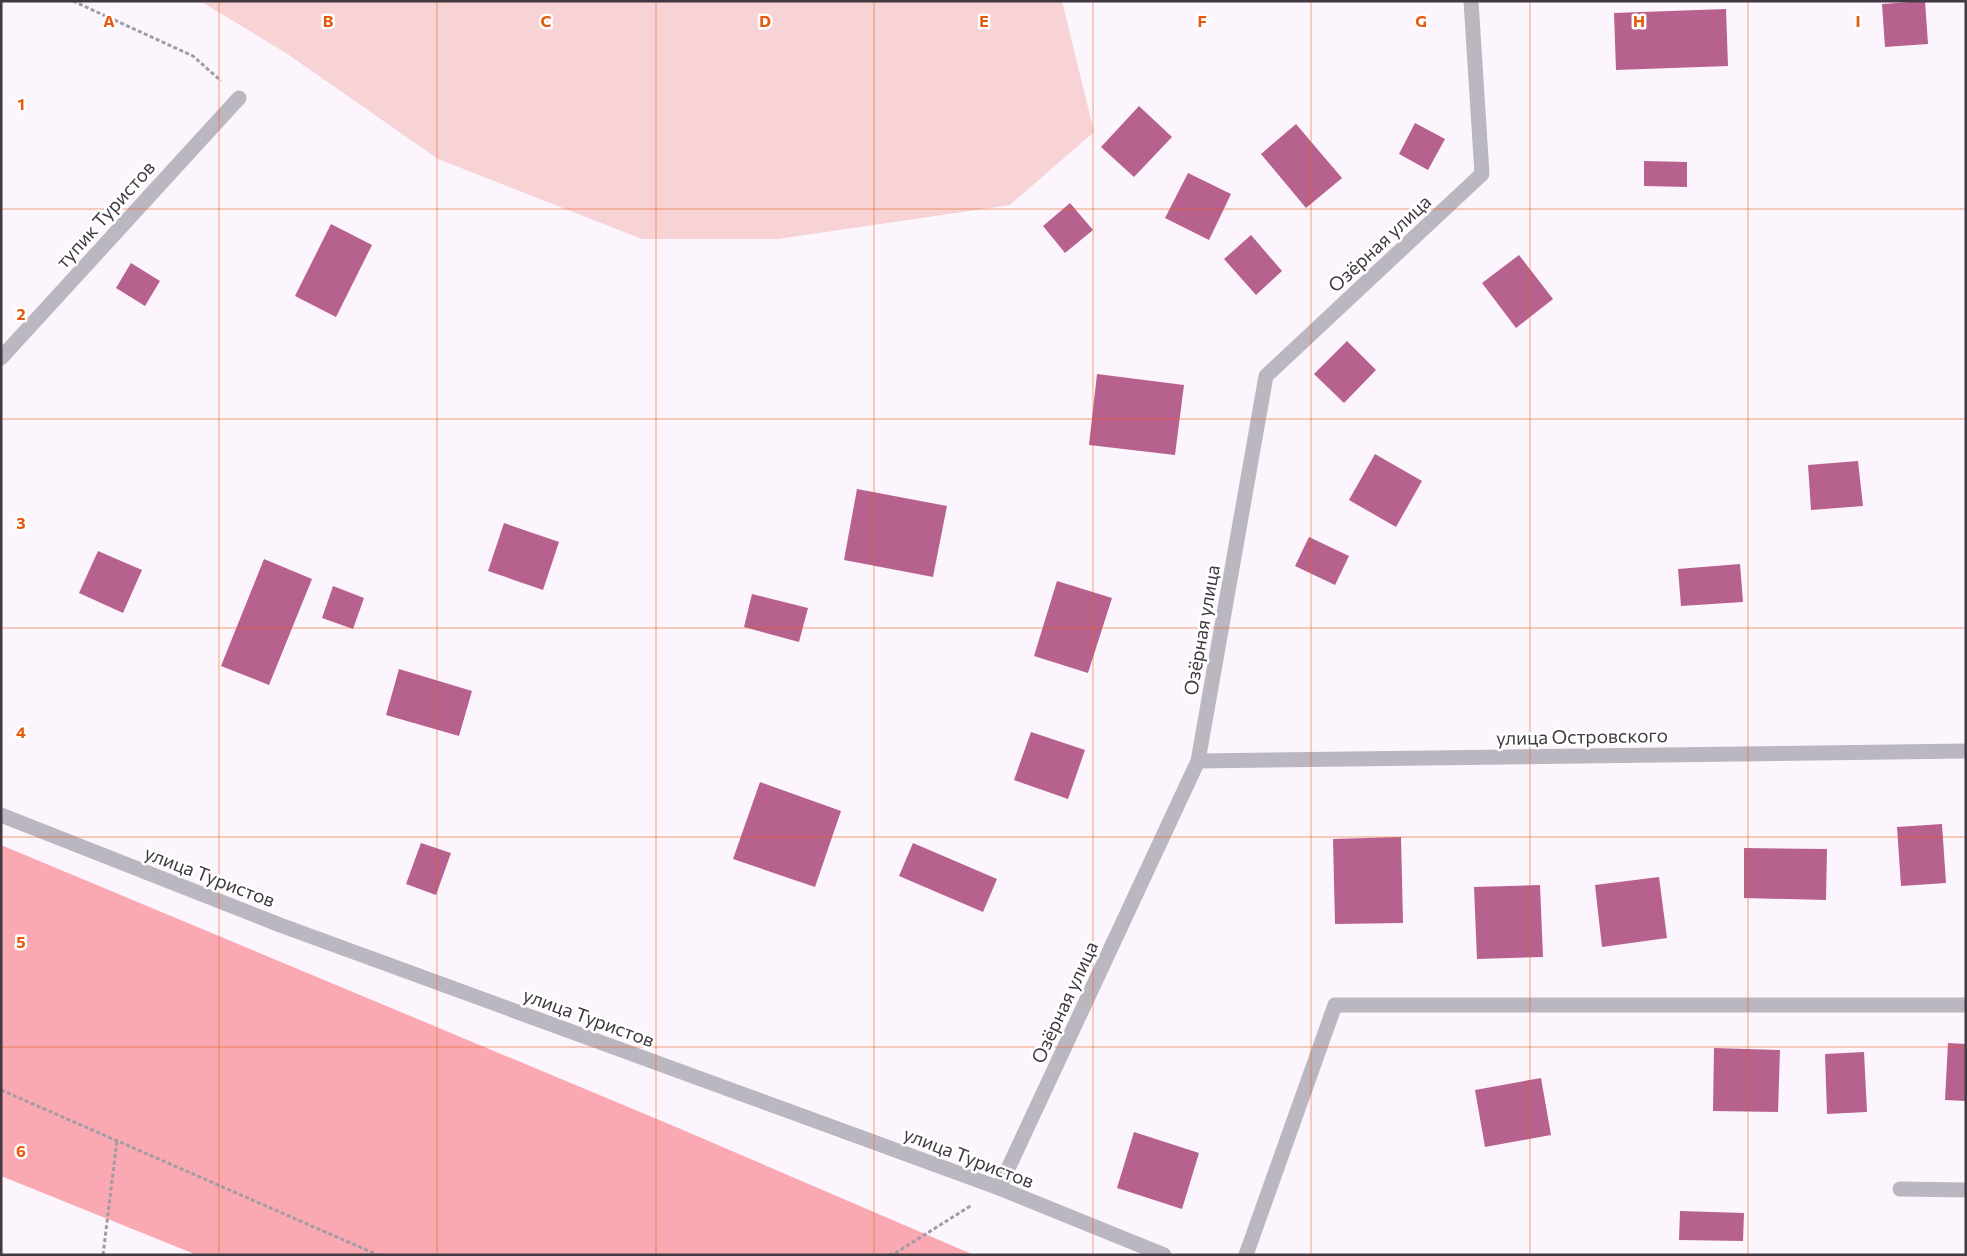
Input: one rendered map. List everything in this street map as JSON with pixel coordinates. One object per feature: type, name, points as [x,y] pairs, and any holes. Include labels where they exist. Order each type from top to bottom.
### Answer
[{"type":"street","name":"Озёрная улица","points":[[999,1188],[1198,761],[1266,376],[1482,174],[1471,1]]},
{"type":"street","name":"тупик Туристов","points":[[1,358],[239,98]]},
{"type":"street","name":"улица Островского","points":[[1198,761],[1966,752]]},
{"type":"street","name":"улица Туристов","points":[[1,815],[280,925],[999,1188],[1164,1255]]},
{"type":"street","points":[[1246,1255],[1335,1005],[1966,1005]]},
{"type":"street","points":[[1900,1189],[1966,1190]]},
{"type":"path","points":[[73,1],[193,56],[239,98]]},
{"type":"path","points":[[1,1090],[378,1255]]},
{"type":"path","points":[[103,1255],[117,1140]]},
{"type":"path","points":[[889,1255],[897,1252],[999,1188]]},
{"type":"shaded area","points":[[200,1],[1062,1],[1094,132],[1010,205],[778,239],[642,239],[438,159],[286,53]]},
{"type":"shaded area","points":[[1,845],[676,1127],[974,1255],[197,1255],[1,1176]]},
{"type":"building","points":[[1925,1],[1928,44],[1885,47],[1882,4]]},
{"type":"building","points":[[1726,9],[1728,66],[1616,70],[1614,13]]},
{"type":"building","points":[[1139,106],[1172,137],[1134,177],[1101,147]]},
{"type":"building","points":[[1415,123],[1445,139],[1428,170],[1399,154]]},
{"type":"building","points":[[1296,124],[1342,178],[1306,208],[1261,154]]},
{"type":"building","points":[[1644,161],[1687,162],[1687,187],[1644,186]]},
{"type":"building","points":[[1188,173],[1231,194],[1209,240],[1165,218]]},
{"type":"building","points":[[1070,203],[1093,230],[1065,253],[1043,226]]},
{"type":"building","points":[[331,224],[372,245],[336,317],[295,296]]},
{"type":"building","points":[[1251,235],[1282,271],[1256,295],[1224,259]]},
{"type":"building","points":[[1519,255],[1553,299],[1516,328],[1482,283]]},
{"type":"building","points":[[131,263],[160,281],[145,306],[116,288]]},
{"type":"building","points":[[1347,341],[1376,370],[1344,403],[1314,374]]},
{"type":"building","points":[[1097,374],[1184,385],[1175,455],[1089,445]]},
{"type":"building","points":[[1375,454],[1422,481],[1396,527],[1349,500]]},
{"type":"building","points":[[1858,461],[1863,506],[1811,510],[1808,465]]},
{"type":"building","points":[[857,489],[947,506],[933,577],[844,560]]},
{"type":"building","points":[[504,523],[559,542],[543,590],[488,571]]},
{"type":"building","points":[[1309,537],[1349,556],[1335,585],[1295,566]]},
{"type":"building","points":[[98,551],[142,570],[123,613],[79,593]]},
{"type":"building","points":[[264,559],[312,579],[269,685],[221,666]]},
{"type":"building","points":[[1740,564],[1743,602],[1681,606],[1678,569]]},
{"type":"building","points":[[1057,581],[1112,598],[1088,673],[1034,656]]},
{"type":"building","points":[[333,586],[364,598],[353,629],[322,618]]},
{"type":"building","points":[[752,594],[808,608],[799,642],[744,627]]},
{"type":"building","points":[[399,669],[472,691],[459,736],[386,715]]},
{"type":"building","points":[[1031,732],[1085,750],[1068,799],[1014,780]]},
{"type":"building","points":[[760,782],[841,811],[815,887],[733,859]]},
{"type":"building","points":[[1942,824],[1946,883],[1901,886],[1897,827]]},
{"type":"building","points":[[1401,837],[1403,923],[1335,924],[1333,839]]},
{"type":"building","points":[[421,843],[451,853],[436,895],[406,884]]},
{"type":"building","points":[[913,843],[997,879],[983,912],[899,876]]},
{"type":"building","points":[[1744,848],[1827,849],[1826,900],[1744,898]]},
{"type":"building","points":[[1659,877],[1667,938],[1602,947],[1595,885]]},
{"type":"building","points":[[1540,885],[1543,957],[1477,959],[1474,887]]},
{"type":"building","points":[[1948,1043],[1966,1044],[1966,1101],[1945,1100]]},
{"type":"building","points":[[1714,1048],[1780,1050],[1778,1112],[1713,1111]]},
{"type":"building","points":[[1864,1052],[1867,1112],[1827,1114],[1825,1054]]},
{"type":"building","points":[[1541,1078],[1551,1135],[1485,1147],[1475,1090]]},
{"type":"building","points":[[1134,1132],[1199,1153],[1182,1209],[1117,1188]]},
{"type":"building","points":[[1680,1211],[1744,1213],[1743,1241],[1679,1240]]}]
